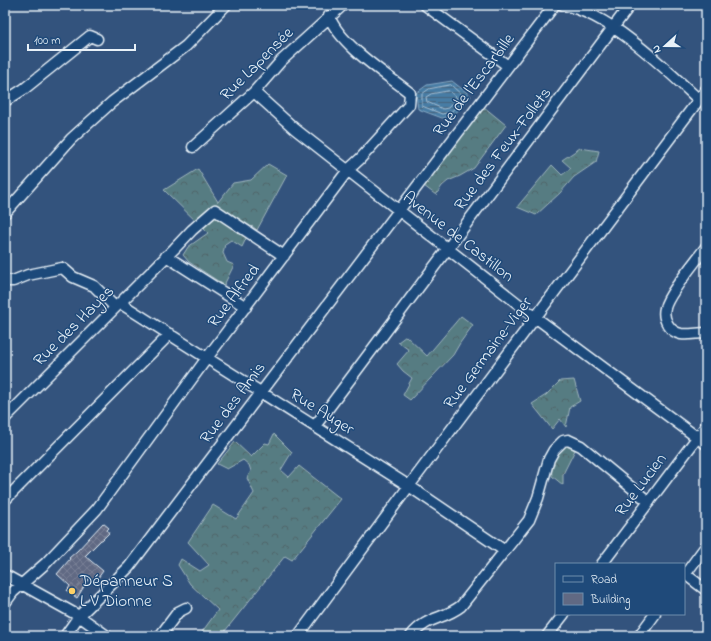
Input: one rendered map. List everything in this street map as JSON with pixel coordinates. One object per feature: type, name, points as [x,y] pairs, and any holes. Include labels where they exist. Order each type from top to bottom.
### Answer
[{"type":"street","points":[[5,213],[71,140],[112,102],[186,46],[226,5]]},
{"type":"street","name":"Rue Lapensée","points":[[193,146],[254,92],[281,61],[343,5]]},
{"type":"street","points":[[425,5],[508,66]]},
{"type":"street","points":[[557,5],[570,6],[595,17],[613,28],[659,61],[699,100]]},
{"type":"street","name":"Rue de l'Escarbille","points":[[420,183],[508,66],[557,5]]},
{"type":"street","name":"Rue des Feux-Follets","points":[[315,426],[630,5]]},
{"type":"street","name":"Rue Alfred","points":[[5,603],[13,592],[46,563],[97,509],[207,358],[348,170],[360,159],[409,105],[410,93],[352,47],[333,25],[330,16]]},
{"type":"street","points":[[5,101],[24,89],[90,36],[97,39]]},
{"type":"street","name":"Rue Germaine-Viger","points":[[298,636],[706,90]]},
{"type":"street","name":"Avenue de Castillon","points":[[254,92],[295,129],[535,317],[706,444]]},
{"type":"street","name":"Rue des Amis","points":[[65,636],[79,616],[129,567],[420,183]]},
{"type":"street","name":"Rue des Hayes","points":[[5,418],[192,230],[215,210],[284,256]]},
{"type":"street","points":[[706,247],[670,298],[665,307],[664,314],[670,326],[676,332],[682,334],[706,333]]},
{"type":"street","points":[[166,256],[246,307]]},
{"type":"street","name":"Rue Auger","points":[[5,279],[7,281],[14,281],[28,275],[62,268],[73,277],[91,284],[117,305],[170,334],[409,486],[505,551]]},
{"type":"street","points":[[5,500],[170,334]]},
{"type":"street","name":"Rue Lucien","points":[[603,563],[706,426]]},
{"type":"street","points":[[411,636],[422,624],[430,620],[446,616],[461,606],[505,551],[529,520],[538,498],[549,459],[554,450],[562,441],[568,440],[581,446],[649,502]]},
{"type":"street","points":[[706,546],[685,575],[706,590]]},
{"type":"street","points":[[5,574],[79,616],[107,636]]},
{"type":"street","points":[[160,636],[178,612],[186,608]]},
{"type":"street","points":[[547,636],[563,615]]},
{"type":"street","points":[[639,636],[654,615]]},
{"type":"green space","points":[[484,107],[506,125],[474,168],[448,181],[442,186],[436,195],[424,186]]},
{"type":"green space","points":[[580,148],[599,151],[596,162],[574,177],[560,193],[536,215],[517,207],[552,165],[562,175],[571,168],[562,160]]},
{"type":"green space","points":[[268,164],[287,175],[257,230],[252,226],[242,247],[231,240],[225,244],[223,253],[227,262],[234,265],[224,285],[189,262],[183,255],[188,247],[208,233],[164,190],[198,169],[218,202],[233,183],[251,180]]},
{"type":"green space","points":[[461,316],[473,325],[453,355],[410,400],[403,395],[412,378],[397,364],[409,350],[398,342],[406,336],[427,356]]},
{"type":"green space","points":[[574,380],[580,401],[570,407],[566,427],[560,419],[552,429],[532,404],[546,395],[560,381]]},
{"type":"green space","points":[[274,434],[292,452],[281,470],[289,477],[299,466],[341,499],[292,560],[285,556],[221,636],[199,636],[218,610],[190,584],[178,565],[181,559],[200,571],[209,565],[188,542],[213,505],[236,519],[254,493],[247,478],[251,471],[249,465],[243,460],[227,469],[217,464],[235,442],[251,457],[265,443],[269,444]]},
{"type":"green space","points":[[563,442],[575,450],[563,474],[563,485],[552,476],[551,465]]},
{"type":"water","points":[[452,81],[471,96],[453,116],[442,118],[418,109],[416,93],[427,85]]},
{"type":"building","points":[[103,523],[109,528],[107,530],[109,533],[85,556],[103,571],[95,582],[89,578],[77,598],[67,591],[70,586],[57,574],[70,559],[69,558]]},
{"type":"place","name":"Dépanneur S L V Dionne","points":[[72,591]]}]
